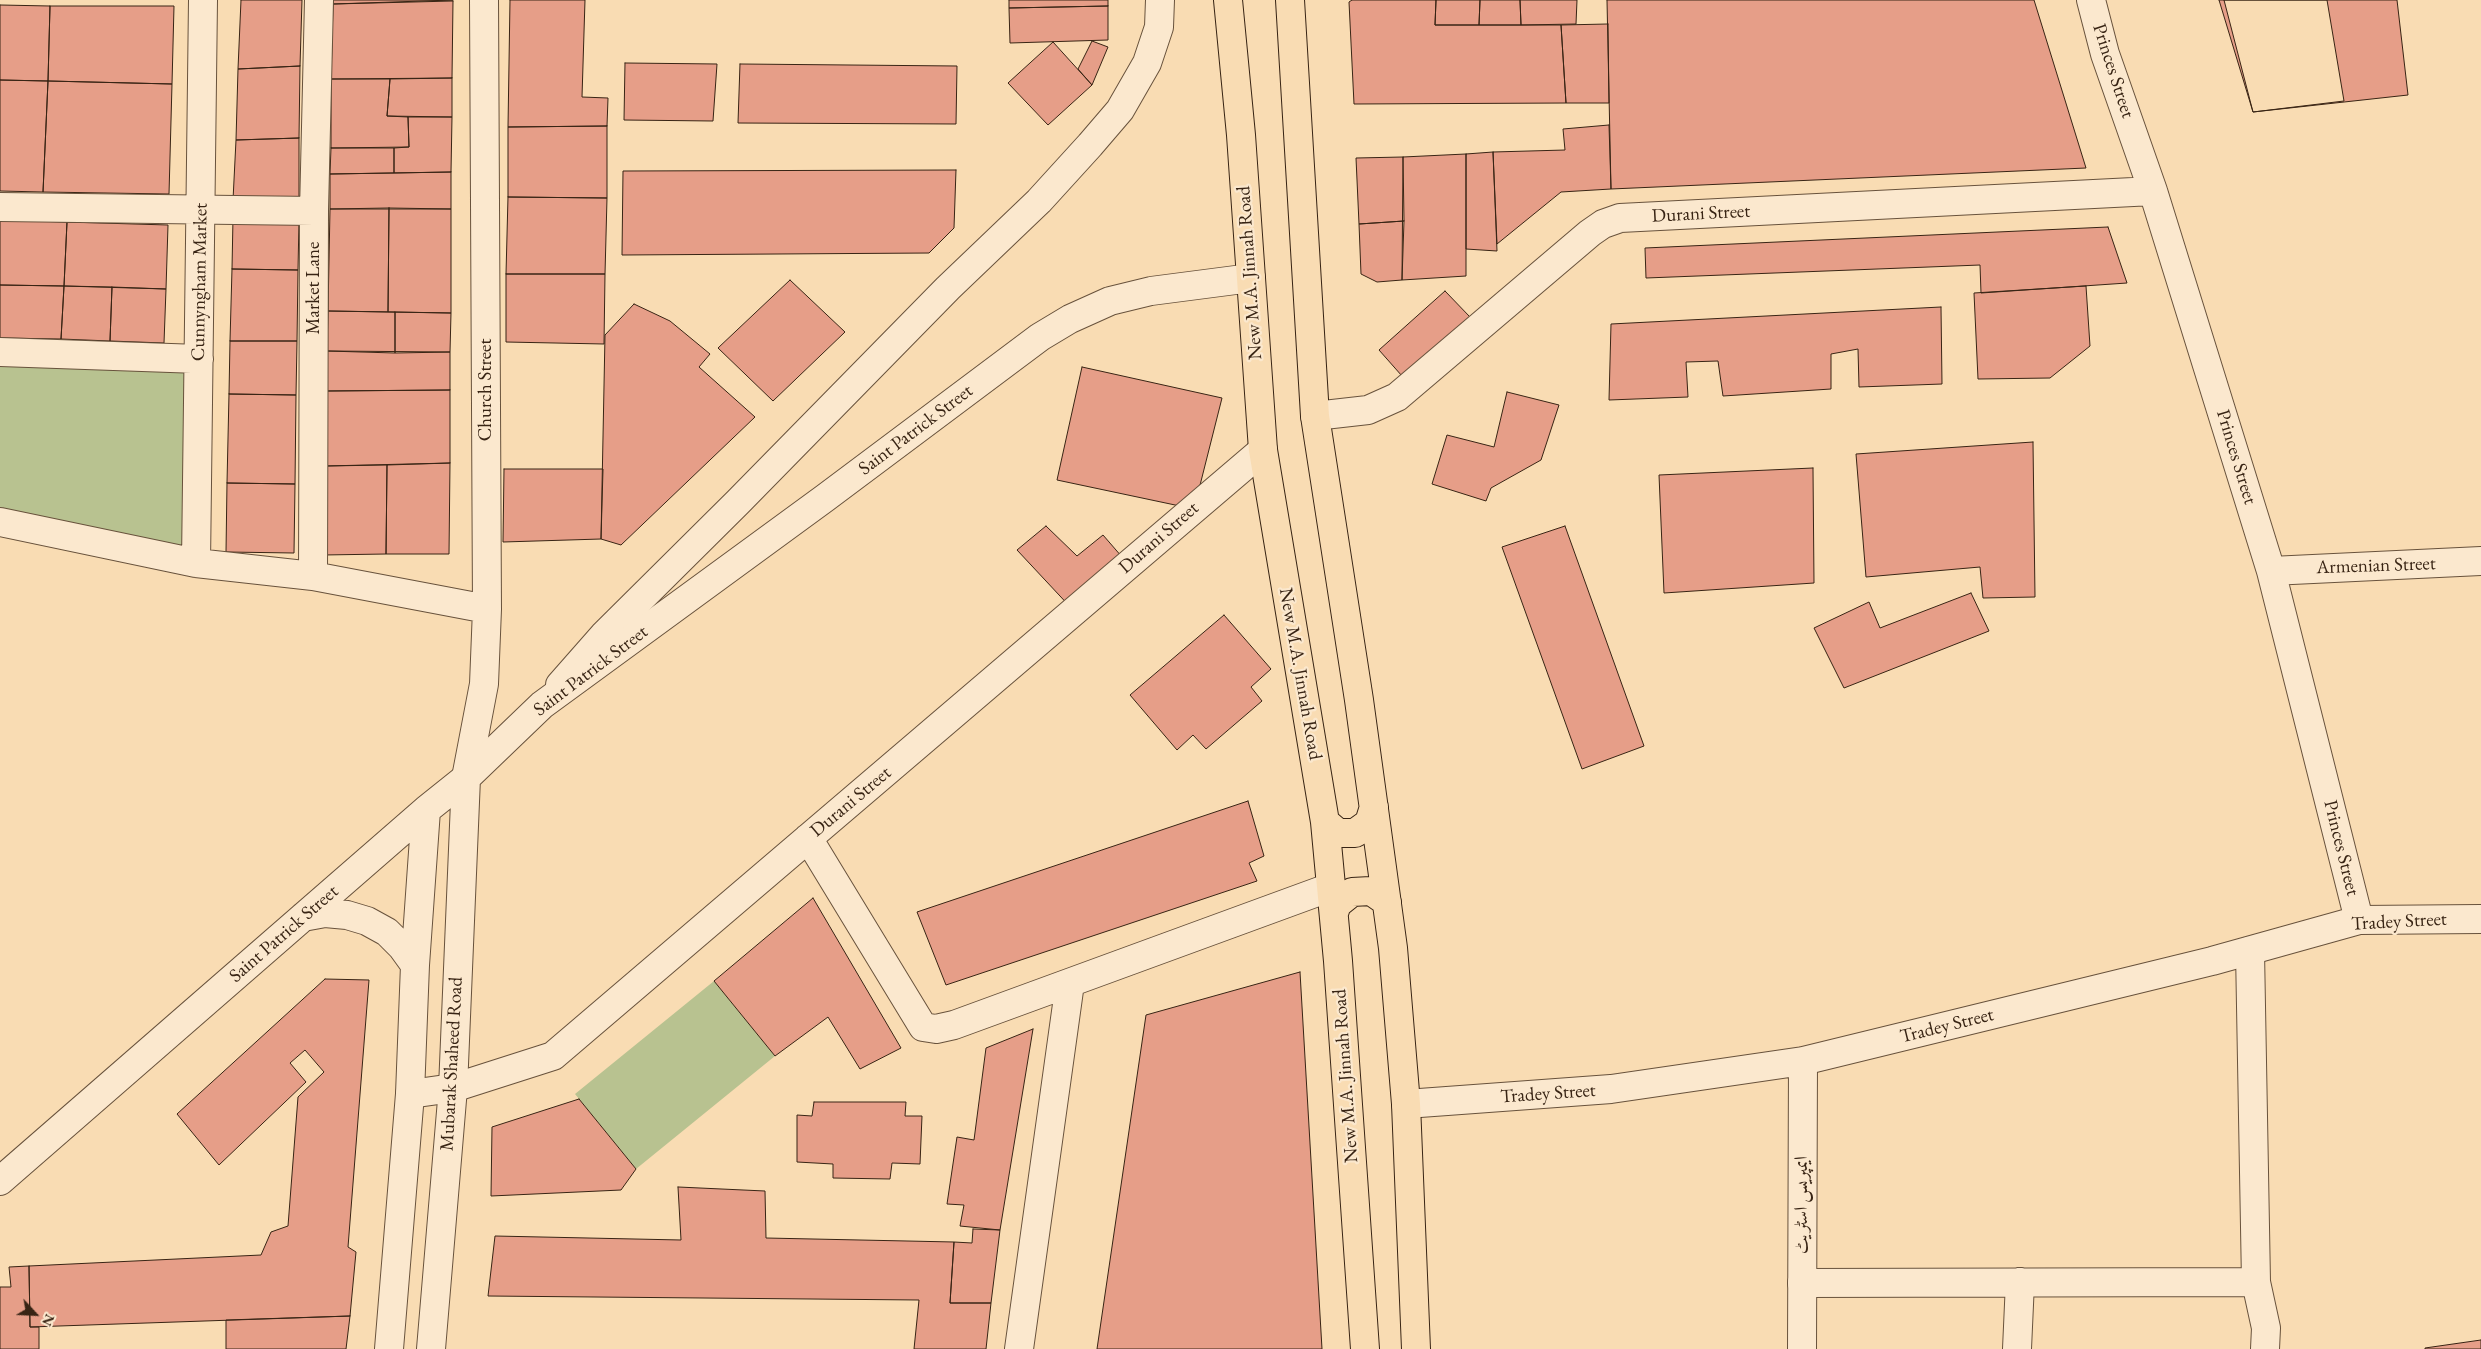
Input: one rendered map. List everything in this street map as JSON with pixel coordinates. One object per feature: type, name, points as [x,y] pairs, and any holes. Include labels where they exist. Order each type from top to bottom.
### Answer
[{"type":"main road","name":"New M.A. Jinnah Road","points":[[1228,0],[1251,278],[1262,450],[1325,822],[1365,1349]]},
{"type":"main road","points":[[1290,0],[1316,416],[1393,948],[1406,1104],[1416,1349]]},
{"type":"main road","points":[[1325,822],[1338,833],[1355,833],[1364,829],[1369,823],[1374,807]]},
{"type":"main road","points":[[1332,900],[1361,890],[1380,895],[1387,902]]},
{"type":"street","name":"Cunnyngham Market","points":[[196,563],[203,0]]},
{"type":"street","name":"Market Lane","points":[[313,576],[314,211],[319,0]]},
{"type":"street","name":"Church Street","points":[[466,778],[484,684],[487,609],[484,0]]},
{"type":"street","points":[[542,705],[604,635],[738,502],[948,288],[1039,201],[1120,110],[1147,63],[1159,27],[1160,0]]},
{"type":"street","name":"Princes Street","points":[[2091,0],[2105,54],[2153,191],[2271,570],[2359,920]]},
{"type":"street","name":"Durani Street","points":[[1316,416],[1368,410],[1397,397],[1590,233],[1603,224],[1620,218],[2153,191]]},
{"type":"street","points":[[0,207],[314,211]]},
{"type":"street","name":"Saint Patrick Street","points":[[0,1181],[426,810],[466,778],[542,705],[825,498],[1040,337],[1070,319],[1110,301],[1150,291],[1251,278]]},
{"type":"street","points":[[0,352],[199,359]]},
{"type":"street","name":"Durani Street","points":[[410,1094],[453,1088],[553,1056],[1262,450]]},
{"type":"street","points":[[0,522],[196,563],[313,576],[487,609]]},
{"type":"street","name":"Armenian Street","points":[[2271,570],[2481,561]]},
{"type":"street","name":"Mubarak Shaheed Road","points":[[431,1349],[453,1088],[466,778]]},
{"type":"street","points":[[389,1349],[410,1094],[415,965],[426,810]]},
{"type":"street","points":[[808,838],[923,1027],[936,1029],[954,1025],[1070,983],[1332,900]]},
{"type":"street","points":[[304,916],[325,913],[347,915],[367,921],[387,932],[402,947],[415,965]]},
{"type":"street","name":"Tradey Street","points":[[1406,1104],[1611,1089],[1803,1061],[2250,951],[2359,920],[2481,919]]},
{"type":"street","points":[[2250,951],[2256,1282],[2266,1328],[2265,1349]]},
{"type":"street","points":[[1019,1349],[1070,983]]},
{"type":"street","name":"ایمپریس اسٹریٹ","points":[[1802,1349],[1803,1061]]},
{"type":"street","points":[[2017,1349],[2020,1282]]},
{"type":"street","points":[[1802,1283],[2256,1282]]},
{"type":"green space","points":[[0,352],[199,359],[196,563],[0,522]]},
{"type":"green space","points":[[714,981],[775,1056],[636,1169],[575,1094]]},
{"type":"building","points":[[241,0],[302,0],[300,66],[238,69]]},
{"type":"building","points":[[333,0],[453,0],[333,4]]},
{"type":"building","points":[[510,0],[585,0],[582,97],[608,98],[607,126],[508,127]]},
{"type":"building","points":[[1009,0],[1108,0],[1108,6],[1009,8]]},
{"type":"building","points":[[1352,0],[1436,0],[1435,25],[1561,25],[1566,103],[1354,104],[1349,2]]},
{"type":"building","points":[[1436,0],[1480,0],[1479,25],[1435,25]]},
{"type":"building","points":[[1480,0],[1520,0],[1521,25],[1479,25]]},
{"type":"building","points":[[1520,0],[1577,0],[1576,24],[1521,25]]},
{"type":"building","points":[[1607,0],[2034,0],[2086,168],[1611,189]]},
{"type":"building","points":[[2219,0],[2397,0],[2408,95],[2253,112]]},
{"type":"building","points":[[2224,0],[2327,0],[2344,101],[2253,112]]},
{"type":"building","points":[[453,1],[452,78],[331,79],[333,4]]},
{"type":"building","points":[[0,5],[50,6],[48,81],[0,80]]},
{"type":"building","points":[[50,6],[174,6],[172,84],[48,81]]},
{"type":"building","points":[[1108,6],[1108,40],[1010,43],[1009,8]]},
{"type":"building","points":[[1608,24],[1609,103],[1566,103],[1561,25]]},
{"type":"building","points":[[1092,41],[1108,47],[1092,85],[1078,69]]},
{"type":"building","points":[[1053,42],[1092,85],[1048,125],[1008,83]]},
{"type":"building","points":[[625,63],[717,64],[713,121],[624,120]]},
{"type":"building","points":[[740,64],[957,66],[956,124],[738,123]]},
{"type":"building","points":[[300,66],[299,138],[236,140],[238,69]]},
{"type":"building","points":[[452,78],[452,117],[387,116],[390,79]]},
{"type":"building","points":[[331,79],[390,79],[387,116],[408,117],[409,147],[331,148]]},
{"type":"building","points":[[0,80],[48,81],[43,192],[0,191]]},
{"type":"building","points":[[48,81],[172,84],[169,194],[43,192]]},
{"type":"building","points":[[408,117],[452,117],[451,172],[394,173],[394,148],[409,147]]},
{"type":"building","points":[[1609,125],[1611,189],[1561,192],[1497,244],[1493,152],[1565,150],[1563,129]]},
{"type":"building","points":[[607,126],[607,198],[508,197],[508,127]]},
{"type":"building","points":[[299,138],[299,204],[233,200],[236,140]]},
{"type":"building","points":[[331,148],[394,148],[394,173],[330,174]]},
{"type":"building","points":[[1493,152],[1497,251],[1466,249],[1466,154]]},
{"type":"building","points":[[1466,154],[1466,276],[1402,280],[1403,157]]},
{"type":"building","points":[[1403,157],[1404,221],[1359,224],[1356,158]]},
{"type":"building","points":[[956,170],[954,228],[929,253],[622,255],[623,171]]},
{"type":"building","points":[[451,172],[451,209],[330,209],[330,174]]},
{"type":"building","points":[[508,197],[607,198],[605,274],[506,274]]},
{"type":"building","points":[[389,208],[388,312],[328,311],[330,209]]},
{"type":"building","points":[[389,208],[451,209],[451,313],[388,312]]},
{"type":"building","points":[[233,218],[299,220],[298,270],[232,269]]},
{"type":"building","points":[[0,220],[67,222],[64,286],[0,285]]},
{"type":"building","points":[[1404,221],[1402,280],[1377,282],[1361,274],[1359,224]]},
{"type":"building","points":[[67,222],[168,225],[166,289],[64,286]]},
{"type":"building","points":[[2108,227],[2127,283],[1981,293],[1980,265],[1646,278],[1645,248]]},
{"type":"building","points":[[232,269],[298,270],[297,341],[230,341]]},
{"type":"building","points":[[506,274],[605,274],[604,344],[506,342]]},
{"type":"building","points":[[790,280],[845,332],[773,401],[718,348]]},
{"type":"building","points":[[0,285],[64,286],[61,339],[0,338]]},
{"type":"building","points":[[64,286],[112,287],[110,341],[61,339]]},
{"type":"building","points":[[2086,286],[2090,346],[2050,378],[1978,379],[1974,293]]},
{"type":"building","points":[[112,287],[166,289],[164,343],[110,341]]},
{"type":"building","points":[[1445,291],[1470,317],[1402,376],[1379,350]]},
{"type":"building","points":[[634,304],[670,321],[710,354],[699,367],[755,417],[621,545],[601,539],[605,335]]},
{"type":"building","points":[[1941,307],[1942,384],[1859,387],[1858,349],[1831,354],[1831,389],[1723,396],[1718,361],[1686,362],[1688,397],[1609,400],[1611,324]]},
{"type":"building","points":[[328,311],[395,312],[395,353],[327,351]]},
{"type":"building","points":[[395,312],[451,313],[450,352],[395,353]]},
{"type":"building","points":[[230,341],[297,341],[296,395],[229,394]]},
{"type":"building","points":[[327,351],[450,352],[450,390],[326,391]]},
{"type":"building","points":[[1082,367],[1222,398],[1194,509],[1057,480]]},
{"type":"building","points":[[450,390],[450,463],[325,466],[326,391]]},
{"type":"building","points":[[1507,392],[1559,405],[1541,460],[1491,488],[1486,501],[1432,484],[1447,435],[1494,447]]},
{"type":"building","points":[[229,394],[296,395],[295,484],[227,483]]},
{"type":"building","points":[[2033,442],[2035,597],[1983,598],[1980,567],[1866,577],[1856,454]]},
{"type":"building","points":[[450,463],[449,554],[386,554],[387,465]]},
{"type":"building","points":[[387,465],[386,554],[323,555],[325,466]]},
{"type":"building","points":[[1813,468],[1814,583],[1664,593],[1659,475]]},
{"type":"building","points":[[504,469],[603,469],[601,539],[503,542]]},
{"type":"building","points":[[227,483],[295,484],[294,553],[226,552]]},
{"type":"building","points":[[1046,526],[1077,556],[1103,535],[1129,565],[1074,611],[1017,550]]},
{"type":"building","points":[[1565,526],[1644,746],[1582,769],[1502,547]]},
{"type":"building","points":[[1971,593],[1989,631],[1844,688],[1814,628],[1869,602],[1880,628]]},
{"type":"building","points":[[1224,615],[1271,669],[1251,687],[1262,701],[1206,749],[1193,735],[1177,750],[1130,695]]},
{"type":"building","points":[[1248,801],[1264,856],[1249,863],[1257,881],[946,985],[917,912]]},
{"type":"building","points":[[813,898],[901,1048],[860,1069],[828,1017],[775,1056],[714,981]]},
{"type":"building","points":[[1300,972],[1322,1349],[1097,1349],[1146,1015]]},
{"type":"building","points":[[325,979],[369,980],[348,1247],[356,1252],[350,1316],[30,1327],[29,1266],[261,1255],[271,1232],[288,1226],[298,1097],[324,1072],[305,1050],[290,1063],[306,1082],[219,1165],[177,1114]]},
{"type":"building","points":[[1033,1029],[1000,1230],[960,1226],[964,1205],[947,1204],[957,1137],[974,1140],[986,1048]]},
{"type":"building","points":[[579,1099],[636,1169],[621,1190],[491,1196],[492,1127]]},
{"type":"building","points":[[814,1102],[906,1102],[905,1116],[922,1116],[920,1164],[892,1163],[890,1179],[833,1178],[833,1164],[797,1162],[797,1115],[812,1116]]},
{"type":"building","points":[[678,1187],[765,1191],[766,1238],[954,1242],[950,1303],[991,1303],[986,1349],[914,1349],[919,1300],[488,1296],[495,1236],[681,1240]]},
{"type":"building","points":[[973,1229],[1000,1230],[991,1303],[950,1303],[954,1242],[972,1243]]},
{"type":"building","points":[[29,1266],[30,1327],[39,1327],[39,1349],[0,1349],[0,1287],[11,1287],[9,1267]]},
{"type":"building","points":[[350,1316],[346,1349],[226,1349],[226,1320]]},
{"type":"building","points":[[2481,1340],[2481,1349],[2425,1349],[2425,1348]]}]
